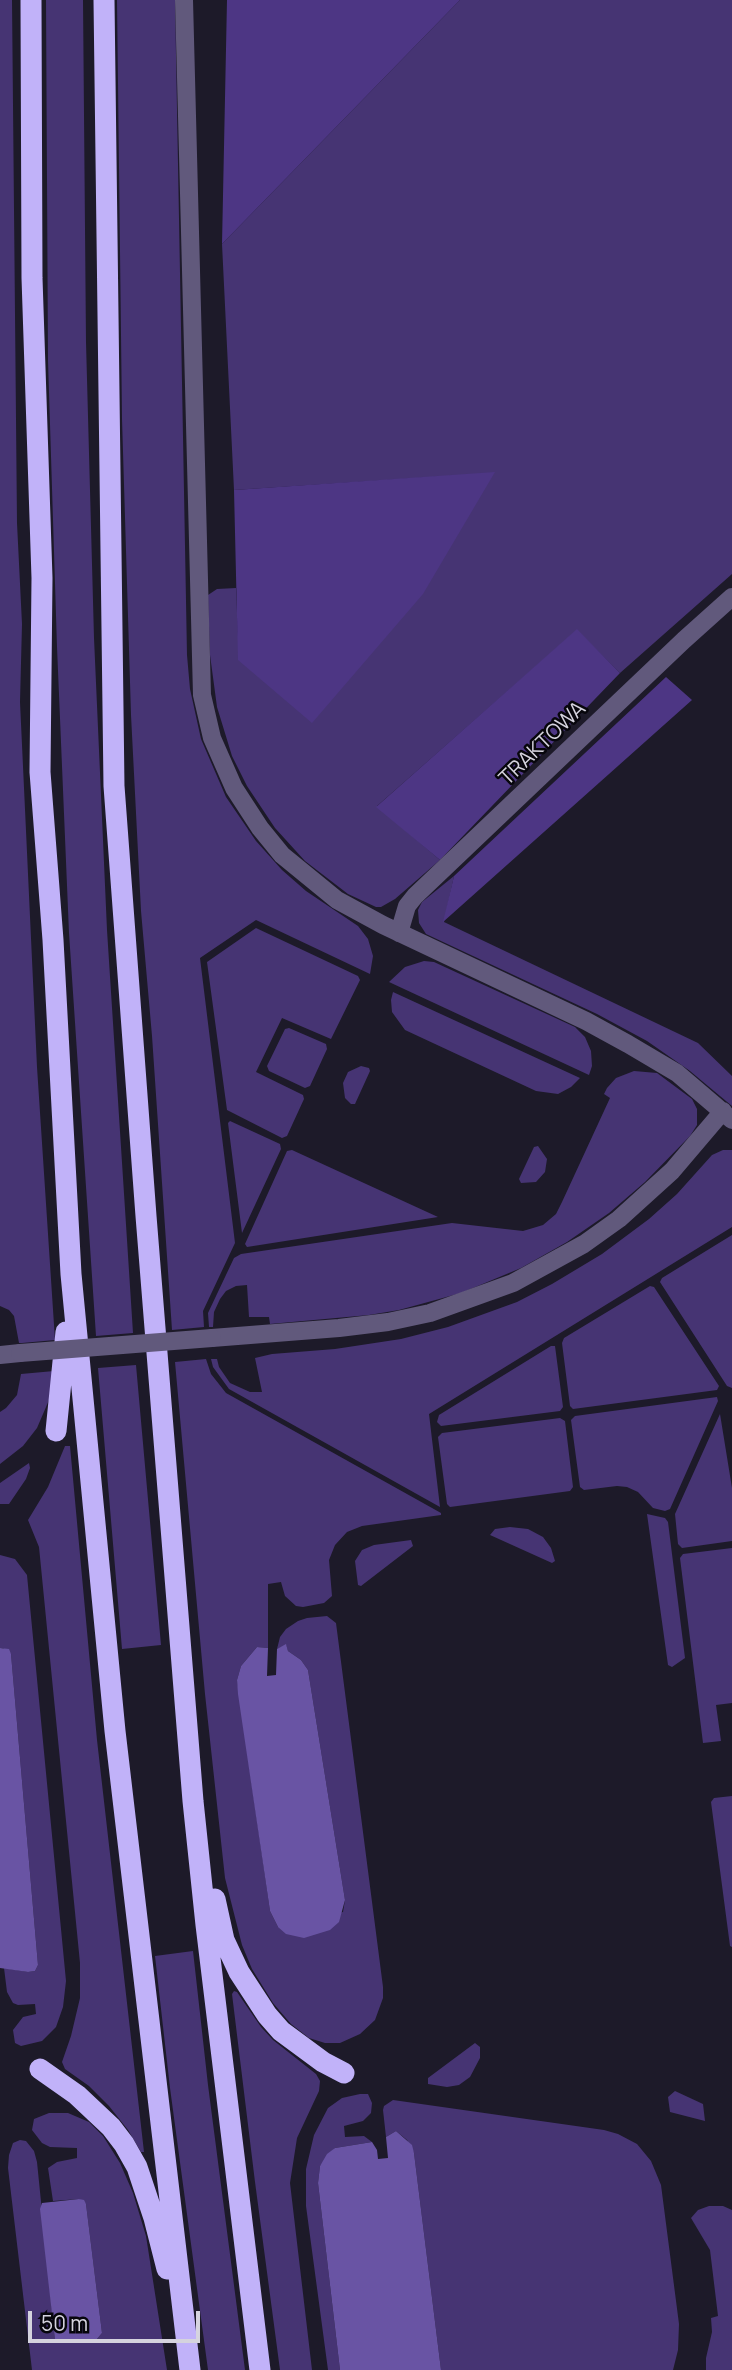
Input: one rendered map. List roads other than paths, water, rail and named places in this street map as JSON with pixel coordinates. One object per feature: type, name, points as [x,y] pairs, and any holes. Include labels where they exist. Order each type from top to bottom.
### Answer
[{"type":"highway","points":[[31,0],[32,278],[42,578],[40,772],[53,940],[71,1274],[115,1731],[189,2359]]},
{"type":"highway","points":[[104,0],[114,786],[193,1801],[260,2370]]},
{"type":"highway","points":[[56,1431],[71,1274]]},
{"type":"highway","points":[[193,1801],[224,1940],[239,1972],[267,2015],[281,2031],[323,2062],[344,2073]]},
{"type":"highway","points":[[40,2069],[77,2095],[111,2127],[137,2167],[154,2218],[189,2359]]},
{"type":"street","points":[[0,1355],[339,1328],[388,1322],[430,1312],[513,1283],[583,1244],[619,1219],[727,1116],[677,1073],[628,1044],[337,900],[282,855],[260,828],[234,788],[212,738],[202,695],[184,0]]},
{"type":"street","name":"TRAKTOWA","points":[[399,933],[407,906],[415,897],[684,639],[732,597]]}]
